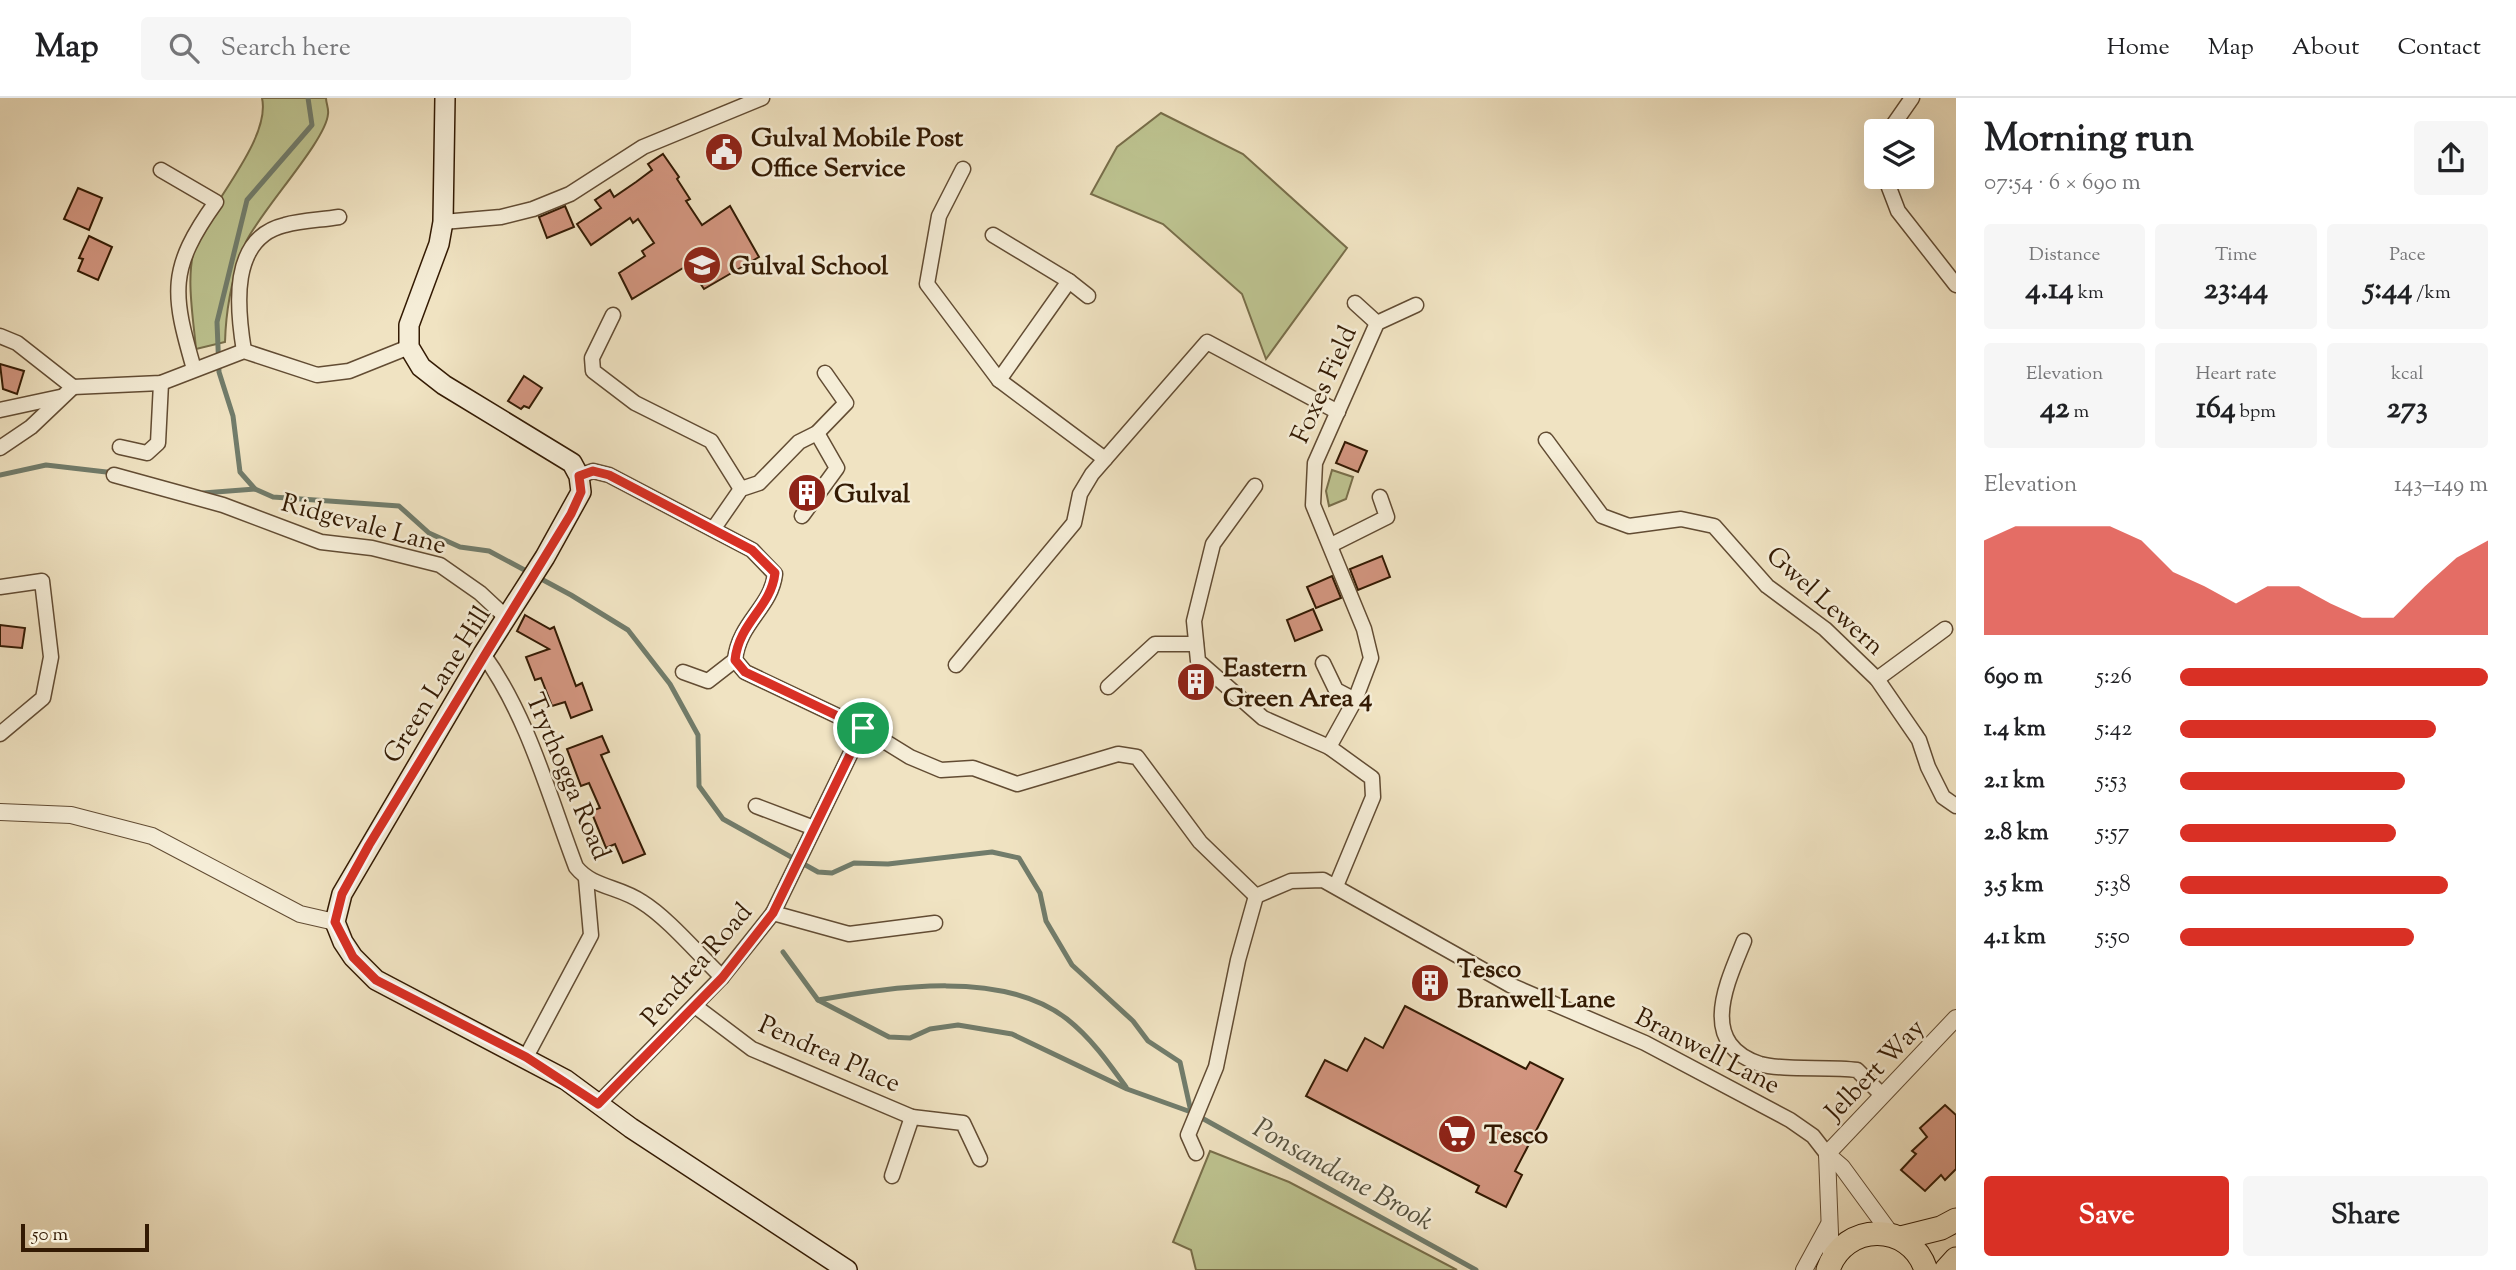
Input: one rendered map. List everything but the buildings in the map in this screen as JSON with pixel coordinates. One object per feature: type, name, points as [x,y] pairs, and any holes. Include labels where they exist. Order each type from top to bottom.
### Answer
[{"type":"highway","points":[[1896,1236],[1941,1228],[1956,1220]]},
{"type":"highway","points":[[1829,1265],[1839,1249],[1856,1237],[1877,1232],[1896,1236],[1914,1248],[1926,1270]]},
{"type":"highway","points":[[1946,1270],[1956,1259]]},
{"type":"main road","points":[[445,98],[443,222],[439,244],[409,325],[410,347],[421,368],[444,385],[572,463],[579,476]]},
{"type":"main road","name":"Green Lane Hill","points":[[335,922],[342,894],[369,845],[483,654],[524,593],[581,492],[579,476]]},
{"type":"main road","points":[[335,922],[353,957],[376,980],[526,1057],[847,1270]]},
{"type":"street","points":[[443,222],[501,217],[533,209],[570,194],[653,142],[762,98]]},
{"type":"street","points":[[1897,119],[1912,98]]},
{"type":"street","points":[[963,169],[939,216],[927,284],[999,380],[1105,459]]},
{"type":"street","points":[[161,170],[216,202],[194,232],[179,270],[177,313],[194,369]]},
{"type":"street","points":[[1890,189],[1898,211],[1956,285]]},
{"type":"street","points":[[240,352],[236,304],[239,277],[257,241],[282,225],[339,217]]},
{"type":"street","points":[[993,235],[1069,281],[1088,296]]},
{"type":"street","points":[[999,380],[1069,281]]},
{"type":"street","name":"Foxes Field","points":[[1355,303],[1377,323]]},
{"type":"street","name":"Foxes Field","points":[[1329,747],[1355,700],[1371,658],[1364,629],[1313,505],[1315,463],[1377,323],[1416,305]]},
{"type":"street","points":[[613,315],[592,358],[593,371],[635,403],[711,441],[741,489]]},
{"type":"street","points":[[0,336],[17,343],[74,387]]},
{"type":"street","points":[[956,665],[1074,523],[1080,494],[1105,459],[1208,342],[1338,412]]},
{"type":"street","points":[[0,449],[31,427],[61,396],[74,387],[161,383],[240,352],[317,375],[349,371],[410,347]]},
{"type":"street","points":[[713,528],[741,489],[759,483],[799,442],[817,433],[846,403],[825,373]]},
{"type":"street","points":[[120,447],[147,453],[158,443],[161,383]]},
{"type":"street","points":[[0,410],[61,396]]},
{"type":"street","points":[[802,516],[837,468],[817,433]]},
{"type":"street","name":"Gwel Lewern","points":[[1546,440],[1602,516],[1629,526],[1681,519],[1714,526],[1767,586],[1825,629],[1877,679],[1919,740],[1928,767],[1943,797],[1956,806]]},
{"type":"street","points":[[579,476],[593,471],[609,475],[752,550],[775,573],[773,588],[737,640],[735,660],[745,672],[863,728],[910,757],[942,771],[973,768],[1017,783],[1118,754],[1137,757],[1200,842],[1256,896],[1238,960],[1216,1067],[1188,1135],[1196,1153]]},
{"type":"street","name":"Ridgevale Lane","points":[[114,475],[223,505],[321,542],[372,548],[440,565],[480,593],[507,618]]},
{"type":"street","points":[[1255,486],[1213,544],[1194,621],[1198,661],[1262,718],[1329,747],[1372,778],[1373,797],[1336,886]]},
{"type":"street","points":[[1331,545],[1387,517],[1380,497]]},
{"type":"street","points":[[0,587],[42,581],[51,657],[43,698],[0,734]]},
{"type":"street","name":"Gwel Lewern","points":[[1877,679],[1945,629]]},
{"type":"street","points":[[1108,687],[1155,644],[1196,644]]},
{"type":"street","name":"Trythogga Road","points":[[483,654],[500,679],[522,727],[576,867],[586,879],[616,888],[644,902],[722,978]]},
{"type":"street","points":[[683,671],[708,681],[735,660]]},
{"type":"street","points":[[1323,663],[1336,690],[1355,700]]},
{"type":"street","name":"Pendrea Road","points":[[598,1104],[722,978],[773,913],[863,728]]},
{"type":"street","points":[[756,806],[814,828]]},
{"type":"street","points":[[0,812],[71,815],[152,836],[300,914],[335,922]]},
{"type":"street","points":[[526,1057],[591,935],[586,879]]},
{"type":"street","name":"Branwell Lane","points":[[1256,896],[1291,881],[1323,880],[1510,985],[1645,1043],[1779,1114],[1813,1136],[1827,1154],[1843,1167],[1896,1236]]},
{"type":"street","points":[[773,913],[849,934],[935,923]]},
{"type":"street","points":[[1744,941],[1725,988],[1719,1020],[1731,1046],[1760,1063],[1857,1070],[1882,1095]]},
{"type":"street","name":"Pendrea Place","points":[[695,1006],[752,1049],[912,1117],[963,1123],[980,1159]]},
{"type":"street","name":"Jelbert Way","points":[[1827,1154],[1956,1018]]},
{"type":"street","points":[[892,1175],[912,1117]]},
{"type":"street","points":[[1827,1154],[1829,1265]]},
{"type":"street","points":[[1804,1270],[1830,1220]]},
{"type":"green space","points":[[262,98],[326,98],[328,114],[325,126],[246,242],[231,291],[225,342],[196,349],[190,278],[194,250],[205,222],[250,150],[258,132]]},
{"type":"green space","points":[[1161,113],[1243,154],[1347,248],[1266,359],[1242,294],[1163,224],[1091,194],[1117,147]]},
{"type":"green space","points":[[1332,470],[1353,477],[1346,499],[1329,506],[1326,491]]},
{"type":"green space","points":[[1210,1151],[1289,1182],[1457,1270],[1196,1270],[1191,1250],[1173,1242]]},
{"type":"waterway","name":"Ponsandane Brook","points":[[308,98],[312,125],[247,200],[217,322],[219,372],[233,416],[240,472],[255,489],[273,497],[399,506],[429,533],[460,547],[489,551],[571,595],[628,630],[670,684],[698,735],[699,786],[723,819],[818,872],[832,873],[854,863],[888,864],[992,852],[1019,858],[1040,893],[1046,921],[1072,965],[1133,1021],[1148,1041],[1180,1062],[1191,1112]]},
{"type":"waterway","points":[[0,475],[46,465],[115,473]]},
{"type":"waterway","points":[[203,493],[255,489]]},
{"type":"waterway","name":"Ponsandane Brook","points":[[783,952],[818,1000],[879,990],[946,986],[1012,993],[1041,1003],[1067,1019],[1084,1034],[1126,1087]]},
{"type":"waterway","name":"Ponsandane Brook","points":[[818,1000],[889,1037],[910,1038],[930,1029],[958,1025],[1012,1034],[1127,1089],[1191,1112],[1476,1270]]},
{"type":"place","name":"Gulval Mobile Post Office Service","points":[[724,152]]},
{"type":"place","name":"Gulval School","points":[[702,265]]},
{"type":"place","name":"Gulval","points":[[807,493]]},
{"type":"place","name":"Eastern Green Area 4","points":[[1196,682]]},
{"type":"place","name":"Tesco Branwell Lane","points":[[1430,983]]},
{"type":"place","name":"Tesco","points":[[1457,1134]]},
{"type":"route","points":[[593,471],[609,475],[752,550],[775,573],[773,588],[737,640],[735,660],[745,672],[863,728],[773,913],[722,978],[671,1033],[598,1104],[566,1080],[526,1057],[376,980],[353,957],[335,922],[342,894],[369,845],[483,654],[524,593],[571,514],[581,492],[579,476],[593,471]]}]
